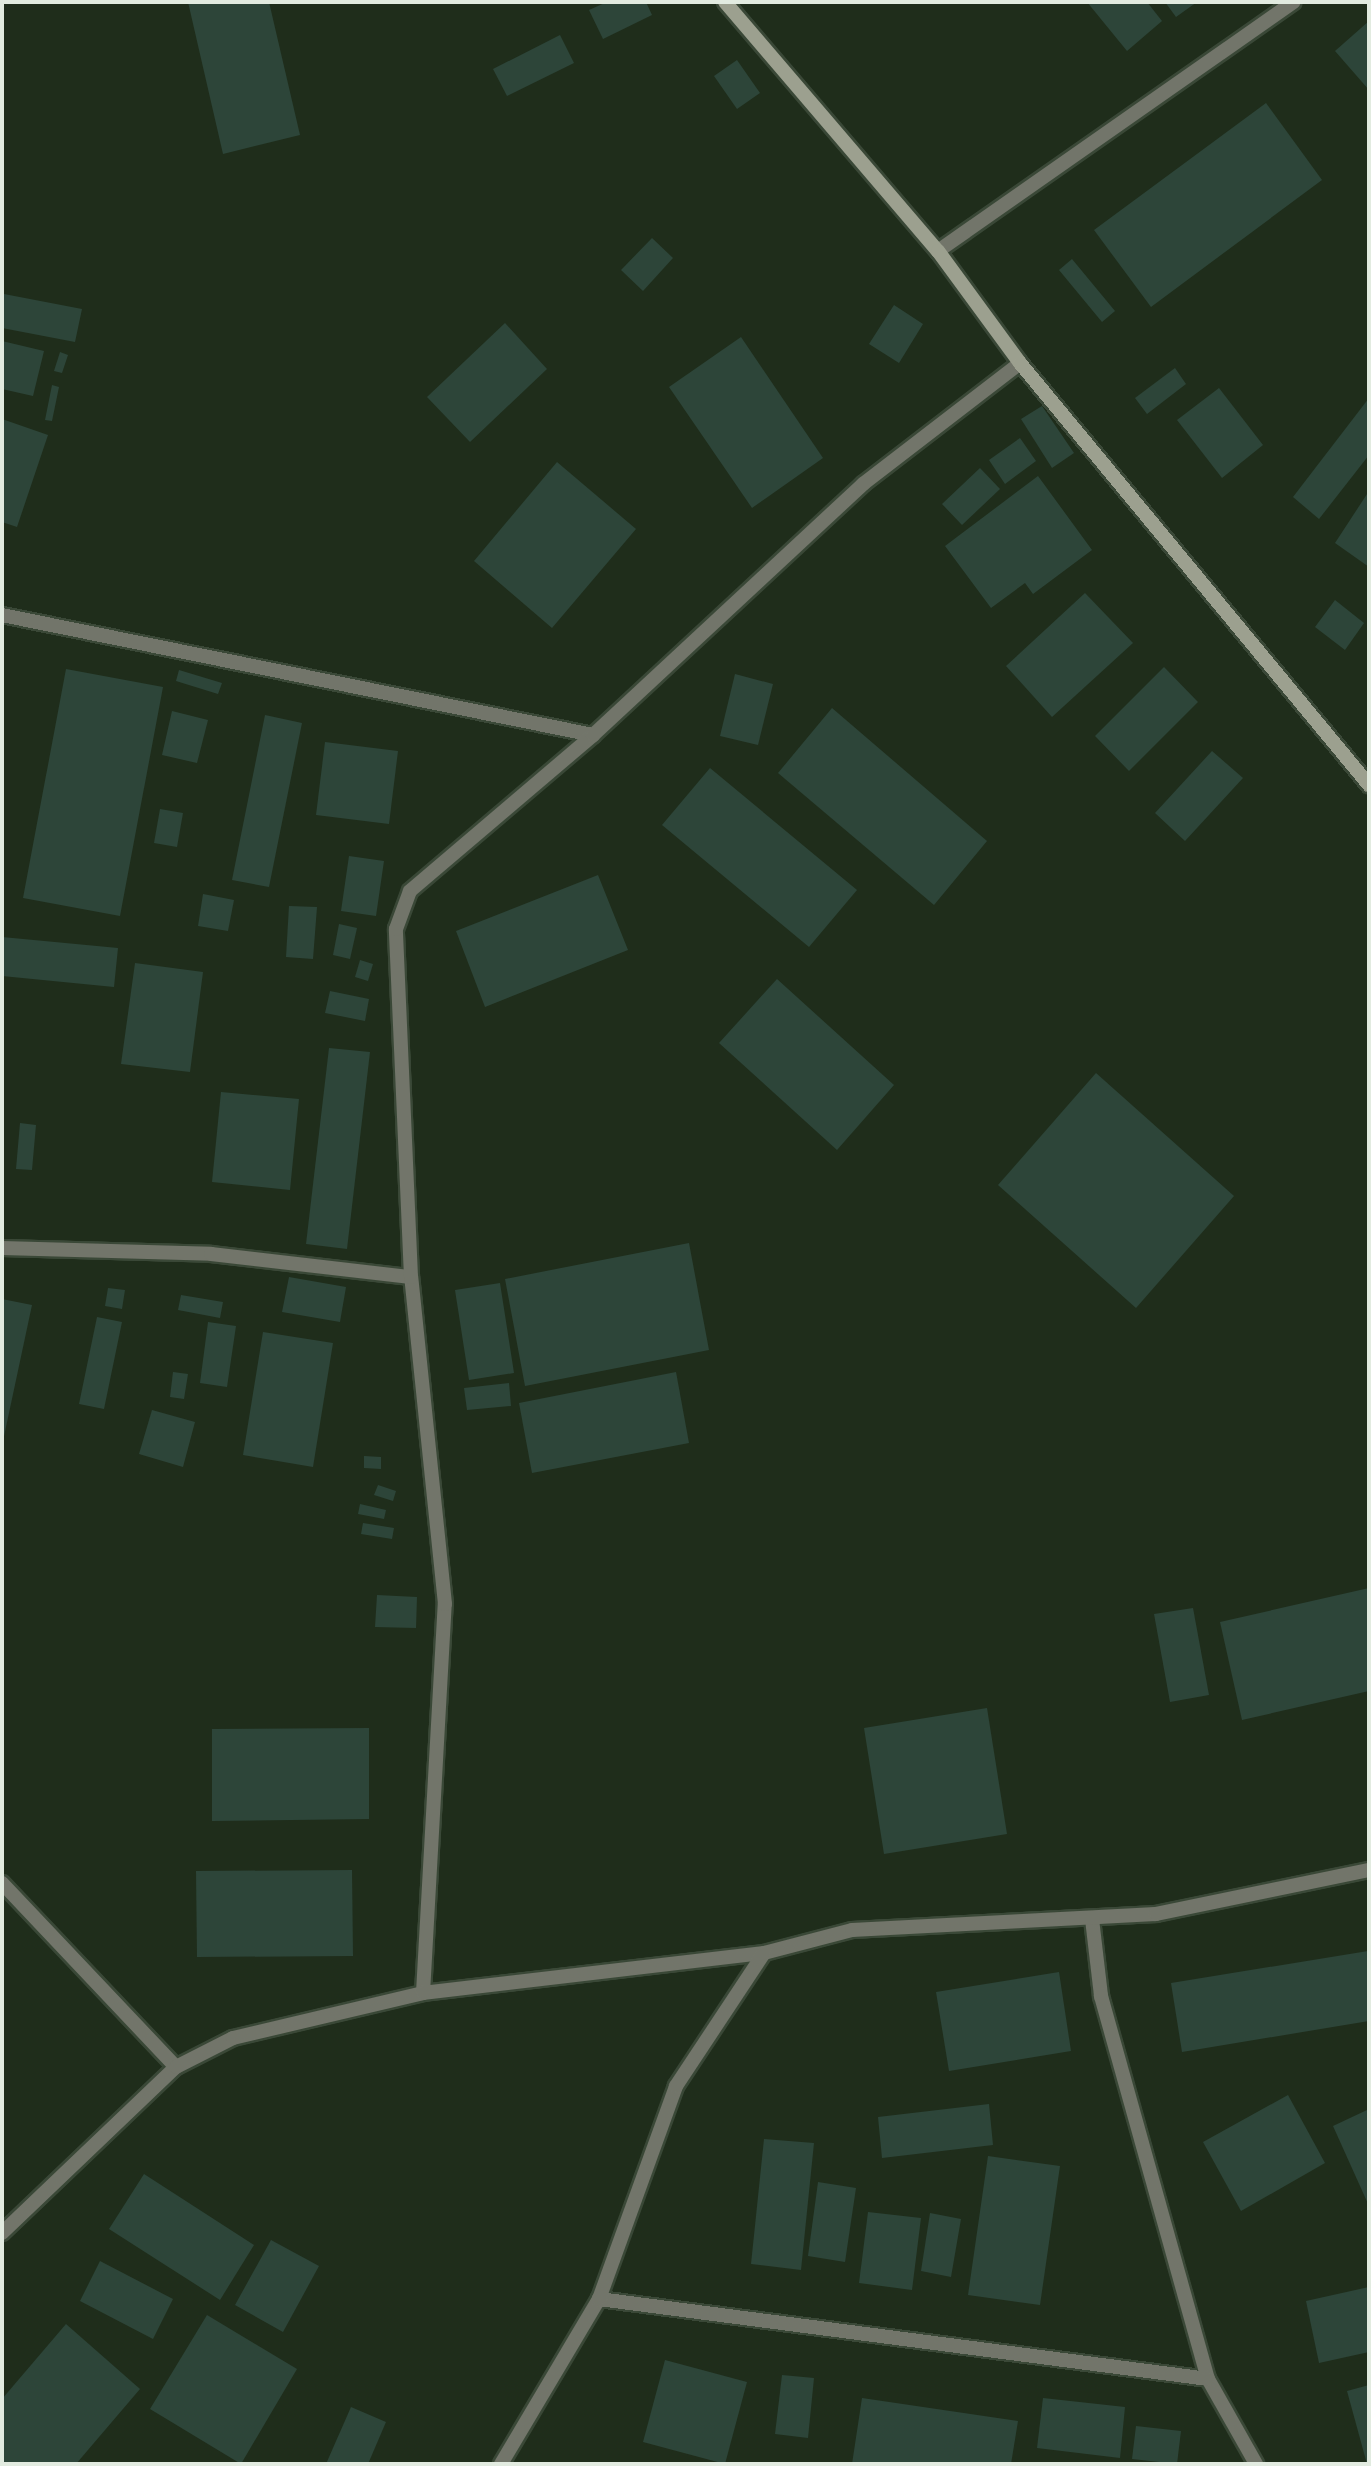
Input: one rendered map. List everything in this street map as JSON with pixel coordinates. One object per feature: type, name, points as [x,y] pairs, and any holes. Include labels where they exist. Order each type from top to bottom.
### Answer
[{"type":"street","points":[[726,2],[938,251],[1020,363],[1369,785]]},
{"type":"street","points":[[938,251],[1293,2]]},
{"type":"street","points":[[423,1993],[445,1604],[411,1277],[396,929],[410,891],[593,735],[863,484],[1020,363]]},
{"type":"street","points":[[2,615],[593,735]]},
{"type":"street","points":[[2,1248],[211,1254],[411,1277]]},
{"type":"street","points":[[2,2233],[176,2067],[233,2038],[423,1993],[764,1953],[852,1930],[1156,1914],[1369,1870]]},
{"type":"street","points":[[2,1883],[176,2067]]},
{"type":"street","points":[[1092,1919],[1101,1996],[1208,2379],[1256,2464]]},
{"type":"street","points":[[502,2464],[599,2299],[676,2086],[764,1953]]},
{"type":"street","points":[[599,2299],[1208,2379]]},
{"type":"building","points":[[188,2],[269,2],[300,135],[223,154]]},
{"type":"building","points":[[607,2],[646,2],[652,15],[603,39],[589,10]]},
{"type":"building","points":[[1087,2],[1147,2],[1162,21],[1127,51]]},
{"type":"building","points":[[1165,2],[1197,2],[1176,17]]},
{"type":"building","points":[[1369,21],[1369,90],[1335,51]]},
{"type":"building","points":[[560,35],[574,63],[507,96],[493,69]]},
{"type":"building","points":[[737,60],[760,93],[737,109],[714,76]]},
{"type":"building","points":[[1266,103],[1322,180],[1151,307],[1094,230]]},
{"type":"building","points":[[652,238],[673,258],[643,291],[621,270]]},
{"type":"building","points":[[1072,259],[1115,311],[1102,322],[1059,270]]},
{"type":"building","points":[[4,294],[82,309],[75,342],[2,328]]},
{"type":"building","points":[[894,305],[923,324],[899,363],[869,344]]},
{"type":"building","points":[[505,323],[547,369],[470,442],[427,397]]},
{"type":"building","points":[[741,337],[823,458],[752,508],[669,387]]},
{"type":"building","points":[[2,341],[44,351],[33,396],[2,389]]},
{"type":"building","points":[[60,352],[68,355],[62,373],[54,371]]},
{"type":"building","points":[[1175,368],[1186,384],[1147,414],[1135,398]]},
{"type":"building","points":[[52,385],[59,387],[52,421],[45,420]]},
{"type":"building","points":[[1219,388],[1263,445],[1222,478],[1177,420]]},
{"type":"building","points":[[1369,398],[1369,455],[1319,519],[1293,497]]},
{"type":"building","points":[[1042,406],[1074,453],[1052,468],[1021,419]]},
{"type":"building","points":[[2,419],[48,435],[17,527],[2,522]]},
{"type":"building","points":[[1020,438],[1036,461],[1005,484],[989,460]]},
{"type":"building","points":[[557,462],[636,529],[552,628],[474,561]]},
{"type":"building","points":[[980,468],[1000,489],[962,525],[942,504]]},
{"type":"building","points":[[1038,476],[1092,550],[1033,594],[1025,583],[991,608],[945,546]]},
{"type":"building","points":[[1369,491],[1369,567],[1335,543]]},
{"type":"building","points":[[1085,593],[1133,643],[1052,717],[1006,666]]},
{"type":"building","points":[[1335,600],[1364,623],[1345,650],[1315,627]]},
{"type":"building","points":[[1164,667],[1198,702],[1129,771],[1095,736]]},
{"type":"building","points":[[66,669],[163,687],[120,916],[23,898]]},
{"type":"building","points":[[179,670],[222,683],[218,694],[176,681]]},
{"type":"building","points":[[735,674],[773,684],[758,745],[720,736]]},
{"type":"building","points":[[832,708],[987,841],[934,905],[778,773]]},
{"type":"building","points":[[172,711],[208,720],[197,763],[162,755]]},
{"type":"building","points":[[265,715],[302,723],[269,887],[232,880]]},
{"type":"building","points":[[325,742],[398,751],[389,824],[316,815]]},
{"type":"building","points":[[1212,751],[1243,778],[1185,841],[1155,813]]},
{"type":"building","points":[[710,768],[857,890],[809,947],[662,825]]},
{"type":"building","points":[[160,809],[183,813],[177,847],[154,843]]},
{"type":"building","points":[[349,856],[384,861],[376,916],[341,911]]},
{"type":"building","points":[[598,875],[628,950],[485,1007],[456,931]]},
{"type":"building","points":[[203,894],[234,900],[228,931],[198,926]]},
{"type":"building","points":[[289,906],[317,907],[313,959],[286,957]]},
{"type":"building","points":[[339,924],[357,928],[350,959],[333,955]]},
{"type":"building","points":[[2,937],[118,948],[114,987],[2,976]]},
{"type":"building","points":[[360,960],[373,964],[368,981],[355,977]]},
{"type":"building","points":[[135,963],[203,972],[190,1072],[121,1064]]},
{"type":"building","points":[[777,979],[894,1085],[837,1150],[719,1043]]},
{"type":"building","points":[[330,991],[369,999],[365,1021],[325,1013]]},
{"type":"building","points":[[329,1048],[370,1052],[347,1249],[306,1244]]},
{"type":"building","points":[[1096,1073],[1234,1196],[1136,1308],[998,1185]]},
{"type":"building","points":[[221,1092],[299,1099],[290,1190],[212,1182]]},
{"type":"building","points":[[20,1123],[36,1125],[32,1170],[16,1169]]},
{"type":"building","points":[[689,1243],[709,1350],[525,1386],[505,1279]]},
{"type":"building","points":[[289,1277],[346,1287],[340,1322],[282,1312]]},
{"type":"building","points":[[500,1283],[514,1373],[469,1380],[455,1290]]},
{"type":"building","points":[[108,1288],[125,1290],[122,1309],[105,1306]]},
{"type":"building","points":[[181,1295],[223,1302],[220,1318],[178,1310]]},
{"type":"building","points":[[2,1299],[32,1305],[3,1441],[2,1441]]},
{"type":"building","points":[[97,1317],[122,1322],[104,1409],[79,1404]]},
{"type":"building","points":[[208,1322],[236,1326],[227,1387],[200,1383]]},
{"type":"building","points":[[263,1332],[333,1343],[313,1467],[243,1455]]},
{"type":"building","points":[[173,1372],[188,1374],[184,1399],[170,1397]]},
{"type":"building","points":[[676,1372],[689,1443],[532,1473],[519,1403]]},
{"type":"building","points":[[509,1383],[511,1406],[467,1410],[464,1388]]},
{"type":"building","points":[[152,1410],[195,1422],[183,1467],[139,1454]]},
{"type":"building","points":[[364,1456],[381,1457],[381,1469],[364,1468]]},
{"type":"building","points":[[378,1485],[396,1491],[393,1501],[374,1495]]},
{"type":"building","points":[[360,1504],[386,1510],[384,1519],[358,1514]]},
{"type":"building","points":[[363,1523],[394,1528],[392,1539],[361,1534]]},
{"type":"building","points":[[1369,1588],[1369,1691],[1242,1720],[1220,1622]]},
{"type":"building","points":[[377,1595],[417,1597],[416,1628],[375,1627]]},
{"type":"building","points":[[1193,1608],[1209,1695],[1170,1702],[1154,1614]]},
{"type":"building","points":[[987,1708],[1007,1834],[884,1854],[864,1728]]},
{"type":"building","points":[[369,1728],[369,1819],[212,1821],[212,1729]]},
{"type":"building","points":[[352,1870],[353,1956],[197,1957],[196,1871]]},
{"type":"building","points":[[1368,1951],[1369,2021],[1182,2052],[1171,1983]]},
{"type":"building","points":[[1059,1972],[1071,2051],[949,2071],[936,1992]]},
{"type":"building","points":[[1288,2095],[1325,2163],[1241,2211],[1203,2142]]},
{"type":"building","points":[[989,2104],[993,2145],[882,2158],[878,2117]]},
{"type":"building","points":[[1367,2110],[1369,2115],[1369,2206],[1333,2126]]},
{"type":"building","points":[[764,2139],[814,2143],[801,2270],[751,2264]]},
{"type":"building","points":[[988,2156],[1060,2166],[1040,2305],[968,2295]]},
{"type":"building","points":[[144,2174],[254,2245],[220,2300],[109,2229]]},
{"type":"building","points":[[818,2182],[856,2188],[845,2262],[808,2256]]},
{"type":"building","points":[[868,2212],[921,2218],[912,2290],[859,2283]]},
{"type":"building","points":[[930,2213],[961,2219],[951,2277],[921,2271]]},
{"type":"building","points":[[271,2240],[319,2266],[283,2332],[235,2305]]},
{"type":"building","points":[[100,2261],[173,2299],[153,2339],[80,2301]]},
{"type":"building","points":[[1369,2287],[1369,2352],[1319,2363],[1306,2301]]},
{"type":"building","points":[[207,2315],[297,2369],[241,2464],[150,2409]]},
{"type":"building","points":[[66,2324],[140,2389],[76,2464],[2,2464],[2,2399]]},
{"type":"building","points":[[665,2360],[747,2382],[725,2464],[643,2442]]},
{"type":"building","points":[[782,2375],[814,2378],[808,2438],[775,2434]]},
{"type":"building","points":[[1369,2385],[1369,2464],[1367,2464],[1347,2391]]},
{"type":"building","points":[[862,2398],[1018,2421],[1011,2464],[852,2464]]},
{"type":"building","points":[[1043,2398],[1125,2407],[1120,2458],[1037,2448]]},
{"type":"building","points":[[351,2407],[386,2422],[368,2464],[326,2464]]},
{"type":"building","points":[[1136,2426],[1181,2431],[1177,2464],[1132,2459]]}]
